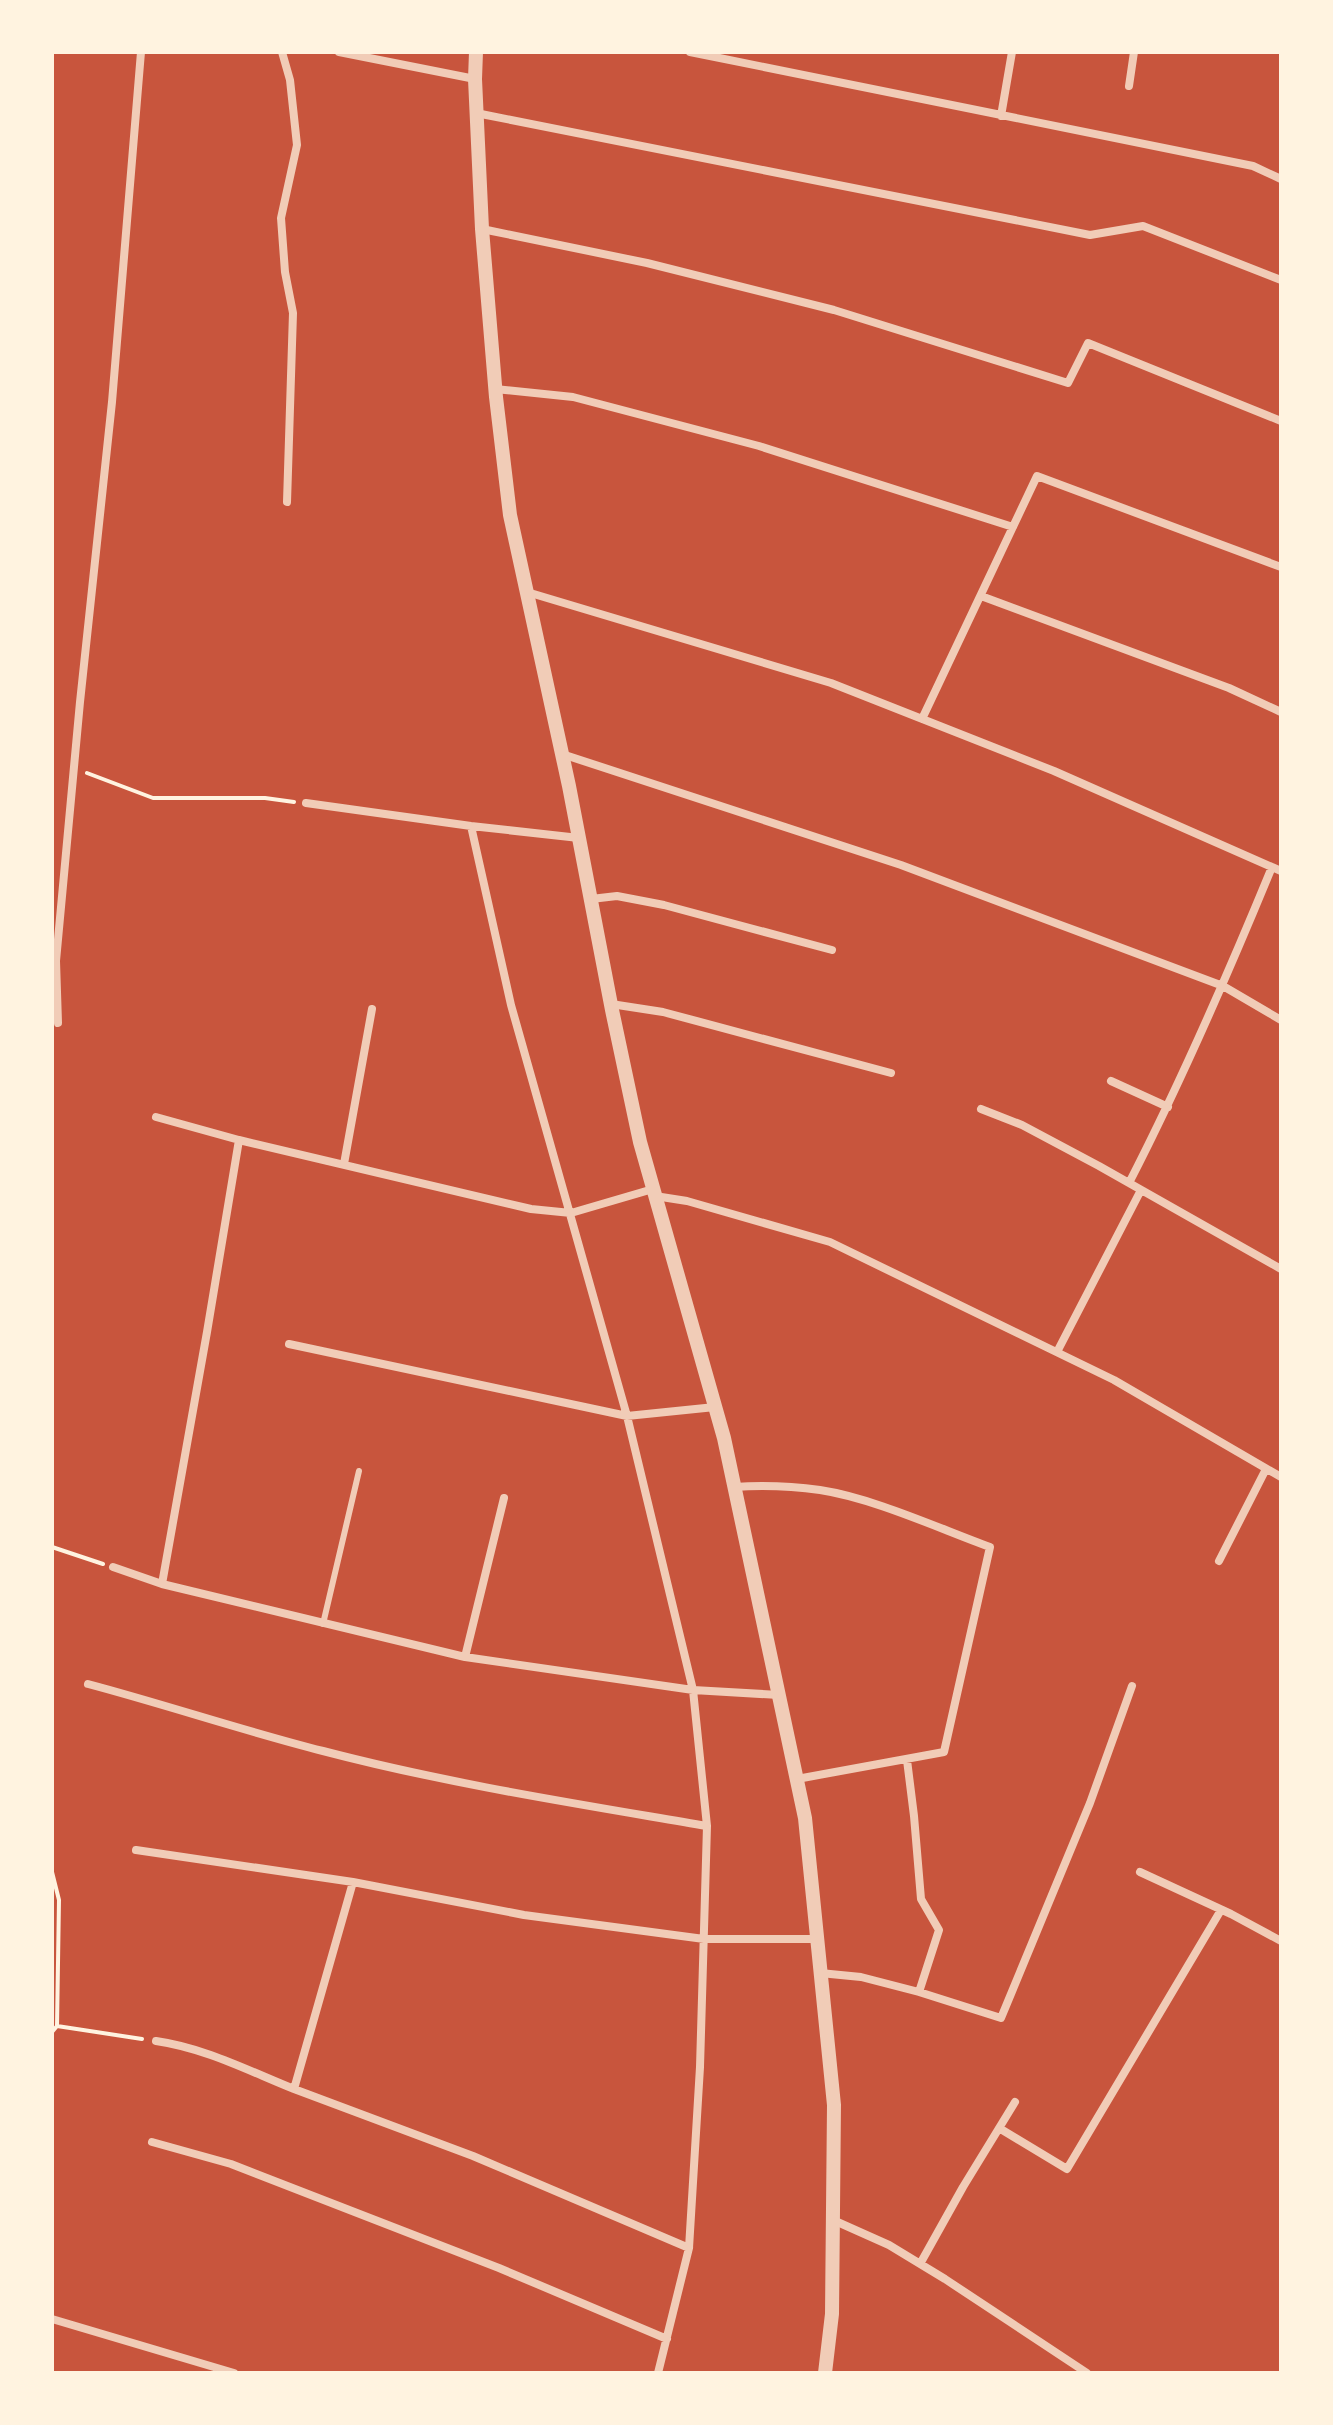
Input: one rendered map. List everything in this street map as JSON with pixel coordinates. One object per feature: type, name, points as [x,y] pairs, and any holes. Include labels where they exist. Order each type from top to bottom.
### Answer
[{"type":"street","points":[[58,1023],[56,961],[112,402],[141,52]]},
{"type":"street","points":[[282,52],[290,80],[297,145],[281,218],[285,272],[293,313],[287,502]]},
{"type":"street","points":[[339,52],[475,79]]},
{"type":"street","points":[[476,52],[482,229],[495,389],[510,515],[640,1142],[715,1407],[805,1818],[834,2105],[832,2314],[825,2373]]},
{"type":"street","points":[[690,52],[1253,166],[1281,179]]},
{"type":"street","points":[[1001,116],[1012,52]]},
{"type":"street","points":[[1129,86],[1134,52]]},
{"type":"street","points":[[476,113],[1090,235],[1143,226],[1281,280]]},
{"type":"street","points":[[482,229],[647,263],[834,310],[1068,383],[1088,343],[1281,421]]},
{"type":"street","points":[[495,389],[573,397],[759,446],[1013,527]]},
{"type":"street","points":[[922,719],[1037,476],[1281,567]]},
{"type":"street","points":[[527,592],[831,683],[1054,771],[1281,871]]},
{"type":"street","points":[[981,596],[1229,688],[1281,712]]},
{"type":"street","points":[[562,754],[901,865],[1223,986],[1281,1020]]},
{"type":"street","points":[[306,803],[579,838]]},
{"type":"street","points":[[471,826],[511,1005],[627,1416],[693,1690],[707,1826],[700,2067],[689,2248],[658,2373]]},
{"type":"street","points":[[1129,1183],[1168,1107],[1223,986],[1272,867]]},
{"type":"street","points":[[591,899],[617,896],[664,905],[832,950]]},
{"type":"street","points":[[611,1004],[663,1012],[891,1073]]},
{"type":"street","points":[[344,1164],[372,1009]]},
{"type":"street","points":[[1111,1081],[1168,1107]]},
{"type":"street","points":[[981,1109],[1022,1125],[1281,1269]]},
{"type":"street","points":[[156,1117],[239,1140],[531,1209],[571,1213],[654,1192],[830,1242],[1114,1380],[1281,1477]]},
{"type":"street","points":[[162,1584],[239,1140]]},
{"type":"street","points":[[1057,1352],[1141,1190]]},
{"type":"street","points":[[289,1344],[627,1416],[715,1407]]},
{"type":"street","points":[[1219,1561],[1266,1469]]},
{"type":"street","points":[[734,1487],[771,1485],[823,1491],[866,1502],[990,1547],[944,1752],[797,1779]]},
{"type":"street","points":[[465,1657],[504,1498]]},
{"type":"street","points":[[113,1567],[162,1584],[465,1657],[693,1690],[779,1695]]},
{"type":"street","points":[[88,1684],[323,1751],[483,1787],[707,1826]]},
{"type":"street","points":[[820,1973],[861,1977],[1001,2018],[1090,1803],[1132,1686]]},
{"type":"street","points":[[907,1760],[921,1899],[939,1930],[919,1992]]},
{"type":"street","points":[[136,1850],[353,1882],[524,1915],[704,1939],[817,1939]]},
{"type":"street","points":[[1140,1872],[1281,1941]]},
{"type":"street","points":[[294,2089],[353,1882]]},
{"type":"street","points":[[999,2128],[1067,2169],[1221,1910]]},
{"type":"street","points":[[156,2041],[210,2054],[473,2156],[689,2248]]},
{"type":"street","points":[[920,2264],[1015,2102]]},
{"type":"street","points":[[152,2142],[231,2164],[499,2268],[667,2339]]},
{"type":"street","points":[[833,2220],[889,2245],[1087,2373]]},
{"type":"street","points":[[52,2319],[234,2373]]},
{"type":"lane","points":[[323,1624],[359,1471]]},
{"type":"path","points":[[74,769],[153,798],[265,798],[306,803]]},
{"type":"path","points":[[52,1547],[113,1567]]},
{"type":"path","points":[[52,1872],[59,1900],[57,2026],[52,2032]]},
{"type":"path","points":[[57,2026],[156,2041]]}]
